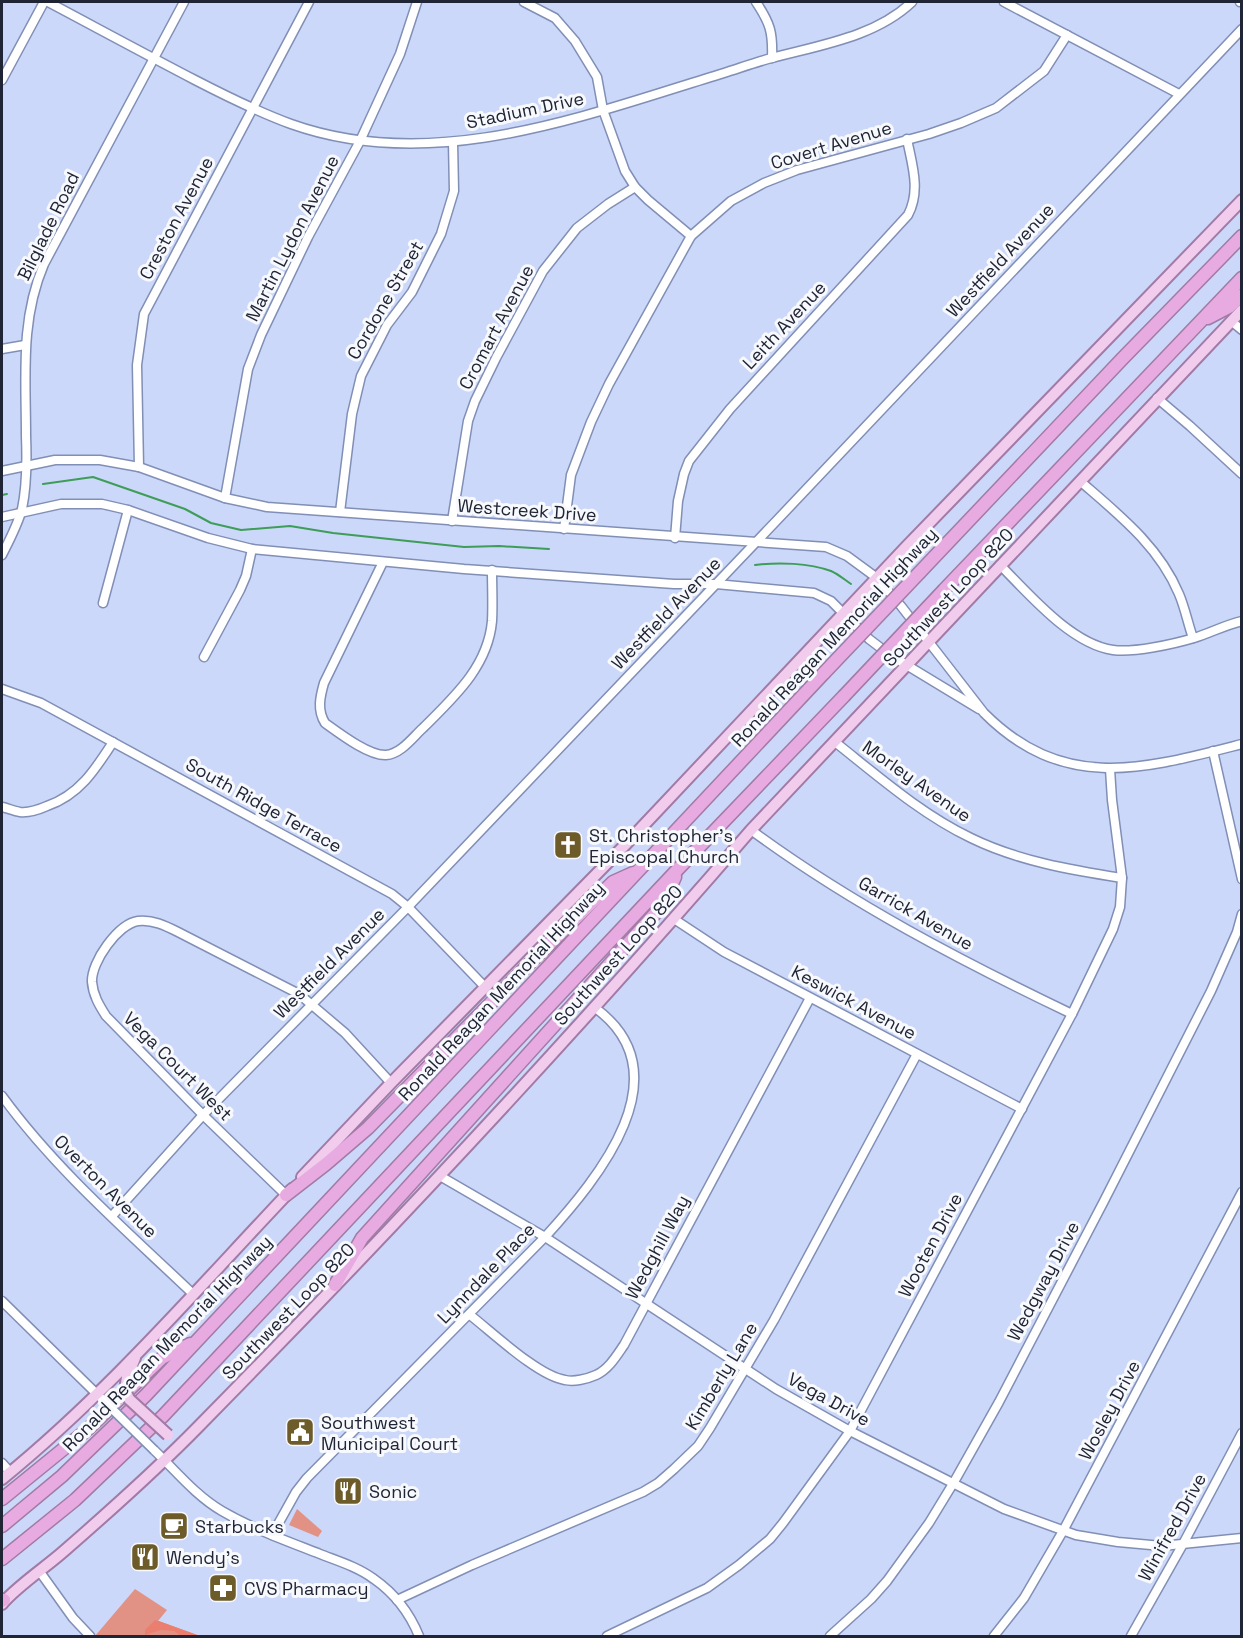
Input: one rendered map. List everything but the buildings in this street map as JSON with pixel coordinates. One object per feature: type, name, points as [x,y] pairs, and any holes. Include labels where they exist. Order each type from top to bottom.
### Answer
[{"type":"highway","name":"Ronald Reagan Memorial Highway","points":[[2,1526],[95,1446],[200,1339],[824,673],[1242,236]]},
{"type":"highway","points":[[2,1559],[75,1500],[163,1416],[678,869],[1242,278]]},
{"type":"highway","points":[[1199,322],[1229,307],[1242,295]]},
{"type":"highway","points":[[334,1285],[362,1238],[662,906],[678,869]]},
{"type":"highway","points":[[286,1195],[368,1128],[613,882],[640,870]]},
{"type":"highway","points":[[2,1499],[88,1429],[162,1358],[200,1339]]},
{"type":"main road","points":[[6,1475],[96,1393],[140,1349],[391,1083],[626,844],[877,578],[1242,200]]},
{"type":"main road","name":"Southwest Loop 820","points":[[2,1602],[40,1572],[191,1434],[440,1176],[752,830],[1156,398],[1242,310]]},
{"type":"main road","points":[[140,1349],[127,1377],[125,1390],[129,1399],[168,1435],[179,1437],[191,1434]]},
{"type":"street","name":"Stadium Drive","points":[[46,2],[252,109],[292,125],[360,141],[396,143],[453,142],[503,135],[603,110],[772,58],[835,43],[889,20],[912,2]]},
{"type":"street","points":[[2,80],[46,2]]},
{"type":"street","name":"Bilglade Road","points":[[2,555],[21,513],[27,465],[25,345],[30,305],[44,264],[184,2]]},
{"type":"street","name":"Creston Avenue","points":[[139,466],[137,364],[144,314],[309,2]]},
{"type":"street","name":"Martin Lydon Avenue","points":[[225,498],[248,369],[261,335],[303,247],[360,141],[400,54],[417,2]]},
{"type":"street","points":[[524,2],[555,18],[575,40],[597,77],[603,110],[626,171],[635,187],[691,236]]},
{"type":"street","points":[[756,2],[773,35],[772,58]]},
{"type":"street","points":[[1004,2],[1179,94]]},
{"type":"street","name":"Westfield Avenue","points":[[112,1216],[203,1115],[408,907],[1242,29]]},
{"type":"street","name":"Covert Avenue","points":[[564,529],[571,475],[591,422],[609,384],[691,236],[730,201],[779,176],[929,134],[996,108],[1044,71],[1067,35]]},
{"type":"street","name":"Leith Avenue","points":[[675,538],[678,501],[689,461],[730,409],[908,215],[914,203],[916,184],[907,139]]},
{"type":"street","name":"Cordone Street","points":[[340,512],[351,414],[362,376],[387,325],[417,283],[441,234],[454,191],[453,142]]},
{"type":"street","name":"Cromart Avenue","points":[[452,521],[468,421],[475,400],[543,271],[577,228],[635,187]]},
{"type":"street","points":[[1231,321],[1242,330]]},
{"type":"street","points":[[2,349],[25,345]]},
{"type":"street","points":[[1156,398],[1242,474]]},
{"type":"street","name":"Westcreek Drive","points":[[2,471],[55,460],[84,459],[139,466],[225,498],[267,507],[675,538],[826,547],[848,556],[877,578],[984,713],[1029,749],[1069,763],[1110,770],[1149,766],[1242,744]]},
{"type":"street","points":[[1080,481],[1128,523],[1151,547],[1179,594],[1193,639]]},
{"type":"street","name":"Westcreek Drive","points":[[2,517],[51,505],[80,502],[102,504],[128,510],[208,538],[252,549],[383,562],[674,584],[716,584],[814,593],[845,613],[869,639],[906,665],[984,713]]},
{"type":"street","points":[[103,603],[128,510]]},
{"type":"street","points":[[204,657],[240,590],[246,576],[252,549]]},
{"type":"street","points":[[383,562],[324,683],[319,702],[320,716],[325,723],[372,752],[386,755],[399,750],[445,706],[474,672],[487,646],[492,623],[492,570]]},
{"type":"street","points":[[1000,566],[1053,617],[1081,637],[1104,648],[1134,650],[1193,639],[1242,621]]},
{"type":"street","name":"South Ridge Terrace","points":[[2,689],[40,702],[392,894],[408,907],[485,987]]},
{"type":"street","points":[[2,807],[19,812],[34,811],[60,802],[73,794],[96,769],[112,742]]},
{"type":"street","name":"Morley Avenue","points":[[835,742],[937,819],[970,838],[1018,856],[1068,870],[1122,878]]},
{"type":"street","points":[[1214,751],[1242,879]]},
{"type":"street","name":"Wooten Drive","points":[[607,1636],[707,1588],[770,1539],[850,1431],[1072,1014],[1113,929],[1120,907],[1122,878],[1110,770]]},
{"type":"street","name":"Garrick Avenue","points":[[752,830],[784,854],[940,947],[1072,1014]]},
{"type":"street","name":"Wedgway Drive","points":[[830,1636],[871,1599],[887,1581],[929,1523],[954,1482],[1082,1243],[1211,991],[1237,932],[1242,914]]},
{"type":"street","name":"Keswick Avenue","points":[[674,919],[724,952],[1022,1108]]},
{"type":"street","name":"Vega Court West","points":[[286,1195],[117,1028],[98,1004],[92,980],[94,969],[99,957],[122,929],[137,921],[162,924],[299,993],[345,1033],[391,1083]]},
{"type":"street","name":"Wedghill Way","points":[[470,1314],[538,1368],[559,1379],[574,1381],[596,1375],[614,1360],[810,998]]},
{"type":"street","name":"Lynndale Place","points":[[272,1535],[296,1492],[307,1478],[545,1237],[576,1203],[618,1139],[631,1106],[634,1083],[631,1057],[626,1042],[607,1016],[594,1006]]},
{"type":"street","name":"Kimberly Lane","points":[[397,1600],[472,1565],[601,1511],[658,1483],[698,1446],[746,1370],[917,1054]]},
{"type":"street","name":"Overton Avenue","points":[[2,1096],[23,1125],[52,1157],[193,1294]]},
{"type":"street","name":"Vega Drive","points":[[440,1176],[545,1237],[746,1370],[850,1431],[1004,1509],[1063,1531],[1118,1542],[1162,1546],[1242,1538]]},
{"type":"street","name":"Wosley Drive","points":[[994,1636],[1024,1598],[1063,1531],[1242,1192]]},
{"type":"street","points":[[2,1301],[201,1496],[221,1510],[272,1535],[361,1571],[374,1579],[397,1600],[418,1636]]},
{"type":"street","name":"Winifred Drive","points":[[1131,1636],[1242,1433]]},
{"type":"street","points":[[2,1463],[6,1475]]},
{"type":"street","points":[[40,1572],[72,1618],[90,1636]]},
{"type":"shaded area","points":[[297,1509],[322,1531],[318,1537],[289,1525]]},
{"type":"shaded area","points":[[135,1589],[167,1610],[158,1621],[200,1636],[95,1636]]},
{"type":"shaded area","points":[[155,1620],[200,1636],[181,1636],[174,1631],[161,1630],[145,1635],[145,1630]]},
{"type":"waterway","points":[[43,484],[93,477],[185,509],[211,523],[241,530],[290,526],[464,547],[499,546],[549,549]]},
{"type":"waterway","points":[[2,495],[7,494]]},
{"type":"waterway","points":[[755,565],[784,563],[813,566],[831,571],[851,584]]},
{"type":"place","name":"St. Christopher's Episcopal Church","points":[[568,845]]},
{"type":"place","name":"Southwest Municipal Court","points":[[300,1432]]},
{"type":"place","name":"Sonic","points":[[348,1491]]},
{"type":"place","name":"Starbucks","points":[[174,1526]]},
{"type":"place","name":"Wendy's","points":[[145,1557]]},
{"type":"place","name":"CVS Pharmacy","points":[[223,1588]]}]
